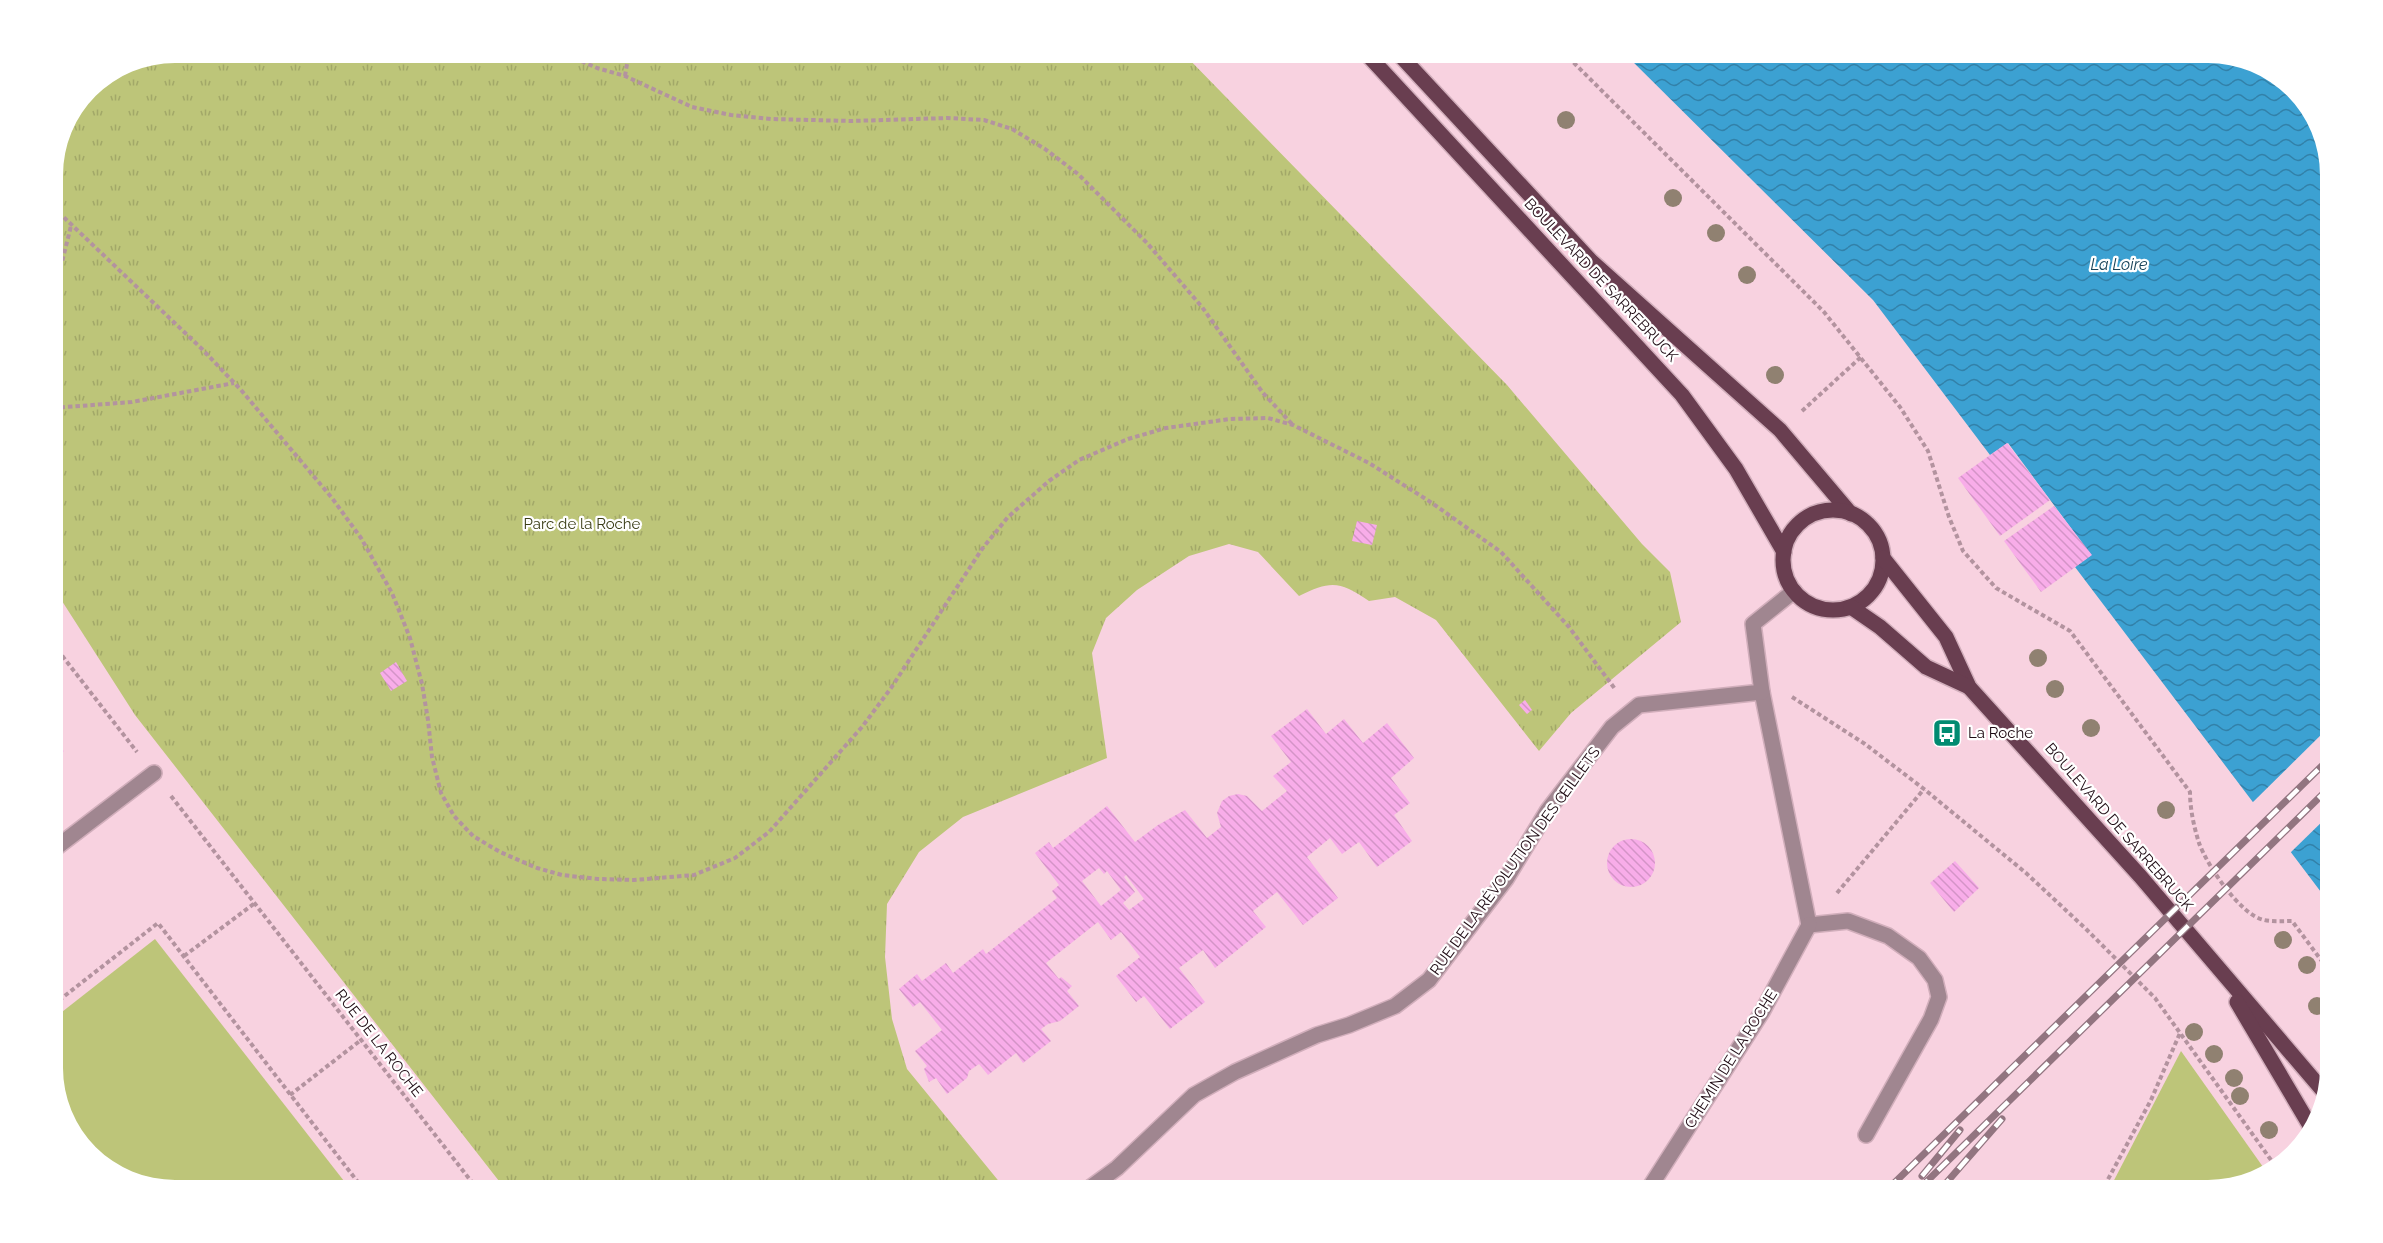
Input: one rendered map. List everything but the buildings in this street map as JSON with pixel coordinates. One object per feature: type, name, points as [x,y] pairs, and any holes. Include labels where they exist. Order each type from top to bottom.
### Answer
[{"type":"main road","name":"BOULEVARD DE SARREBRUCK","points":[[1375,63],[1682,395],[1736,469],[1784,552]]},
{"type":"main road","name":"BOULEVARD DE SARREBRUCK","points":[[1407,63],[1591,261],[1780,430],[1851,514]]},
{"type":"main road","points":[[1830,511],[1851,514],[1862,519],[1877,536],[1883,558],[1875,588],[1861,602],[1842,609],[1824,609],[1807,603],[1794,591],[1787,579],[1784,566],[1784,552],[1793,531],[1809,517],[1830,511]]},
{"type":"main road","name":"BOULEVARD DE SARREBRUCK","points":[[1883,558],[1946,637],[1969,687],[2140,876],[2319,1086]]},
{"type":"main road","name":"BOULEVARD DE SARREBRUCK","points":[[1851,607],[1880,627],[1926,667],[1969,687]]},
{"type":"main road","name":"BOULEVARD DE SARREBRUCK","points":[[2216,966],[2307,1120]]},
{"type":"street","points":[[1794,591],[1753,624],[1762,692],[1809,925],[1848,921],[1888,936],[1919,958],[1935,980],[1939,997],[1931,1019],[1866,1135]]},
{"type":"street","name":"RUE DE LA RÉVOLUTION DES ŒILLETS","points":[[1101,1180],[1194,1095],[1235,1072],[1306,1040],[1395,1006],[1429,981],[1506,879],[1548,810],[1612,727],[1640,705],[1762,692]]},
{"type":"street","points":[[63,842],[154,773]]},
{"type":"street","name":"CHEMIN DE LA ROCHE","points":[[1655,1180],[1762,1012],[1809,925]]},
{"type":"path","points":[[586,63],[625,76],[692,107],[731,115],[840,121],[948,118],[984,120],[1012,129],[1045,149],[1078,174],[1148,243],[1202,306],[1263,393],[1293,425]]},
{"type":"path","points":[[625,76],[627,63]]},
{"type":"path","points":[[1574,63],[1824,312],[1900,407],[1928,451],[1949,517],[1964,551],[1996,588],[2070,631],[2190,792],[2193,819],[2200,844],[2211,867],[2235,899],[2250,914],[2262,920],[2292,921],[2320,959]]},
{"type":"path","points":[[63,218],[235,383],[332,498],[361,538],[392,593],[410,638],[422,684],[432,757],[441,793],[454,816],[473,836],[537,868],[562,875],[634,880],[694,875],[735,858],[769,832],[862,727],[891,688],[982,549],[1008,517],[1049,481],[1079,460],[1128,439],[1166,428],[1249,418],[1268,418],[1293,425],[1369,463],[1432,503],[1501,552],[1569,627],[1632,711]]},
{"type":"path","points":[[63,258],[71,226]]},
{"type":"path","points":[[63,407],[132,402],[235,383]]},
{"type":"path","points":[[1762,692],[1790,695],[1865,744],[2026,873],[2155,998],[2271,1160]]},
{"type":"path","points":[[1809,925],[1924,789]]},
{"type":"path","points":[[184,956],[255,903]]},
{"type":"path","name":"RUE DE LA ROCHE","points":[[260,910],[469,1180]]},
{"type":"path","points":[[63,997],[158,923],[356,1180]]},
{"type":"path","points":[[2108,1180],[2151,1100],[2180,1033]]},
{"type":"path","points":[[290,1095],[361,1040]]},
{"type":"green space","name":"Parc de la Roche","points":[[175,63],[1193,63],[1507,385],[1642,544],[1670,572],[1681,622],[1571,713],[1539,751],[1436,620],[1395,597],[1369,601],[1343,586],[1335,585],[1319,587],[1299,596],[1258,552],[1229,544],[1189,556],[1137,590],[1106,618],[1092,653],[1107,758],[963,817],[919,852],[887,904],[885,957],[892,1019],[907,1069],[998,1180],[498,1180],[135,715],[63,603],[63,167],[67,146],[78,119],[101,91],[119,78],[139,69]]},
{"type":"green space","points":[[155,939],[343,1180],[160,1179],[139,1174],[113,1161],[91,1142],[75,1118],[69,1104],[63,1076],[63,1011]]},
{"type":"green space","points":[[2181,1051],[2262,1166],[2223,1179],[2114,1180]]},
{"type":"water","name":"La Loire","points":[[1634,63],[2216,63],[2244,69],[2258,75],[2282,91],[2292,101],[2308,125],[2314,139],[2320,167],[2320,891],[2075,567],[2091,555],[2008,443],[1990,455],[1873,300]]},
{"type":"pier","points":[[2320,736],[2320,824],[2289,854],[2251,804]]},
{"type":"railway","points":[[1897,1180],[2320,768]]},
{"type":"railway","points":[[1928,1180],[2320,797]]},
{"type":"railway","points":[[1949,1180],[2002,1119]]},
{"type":"railway","points":[[1922,1176],[1960,1130]]},
{"type":"place","name":"La Roche","points":[[1947,733]]}]
